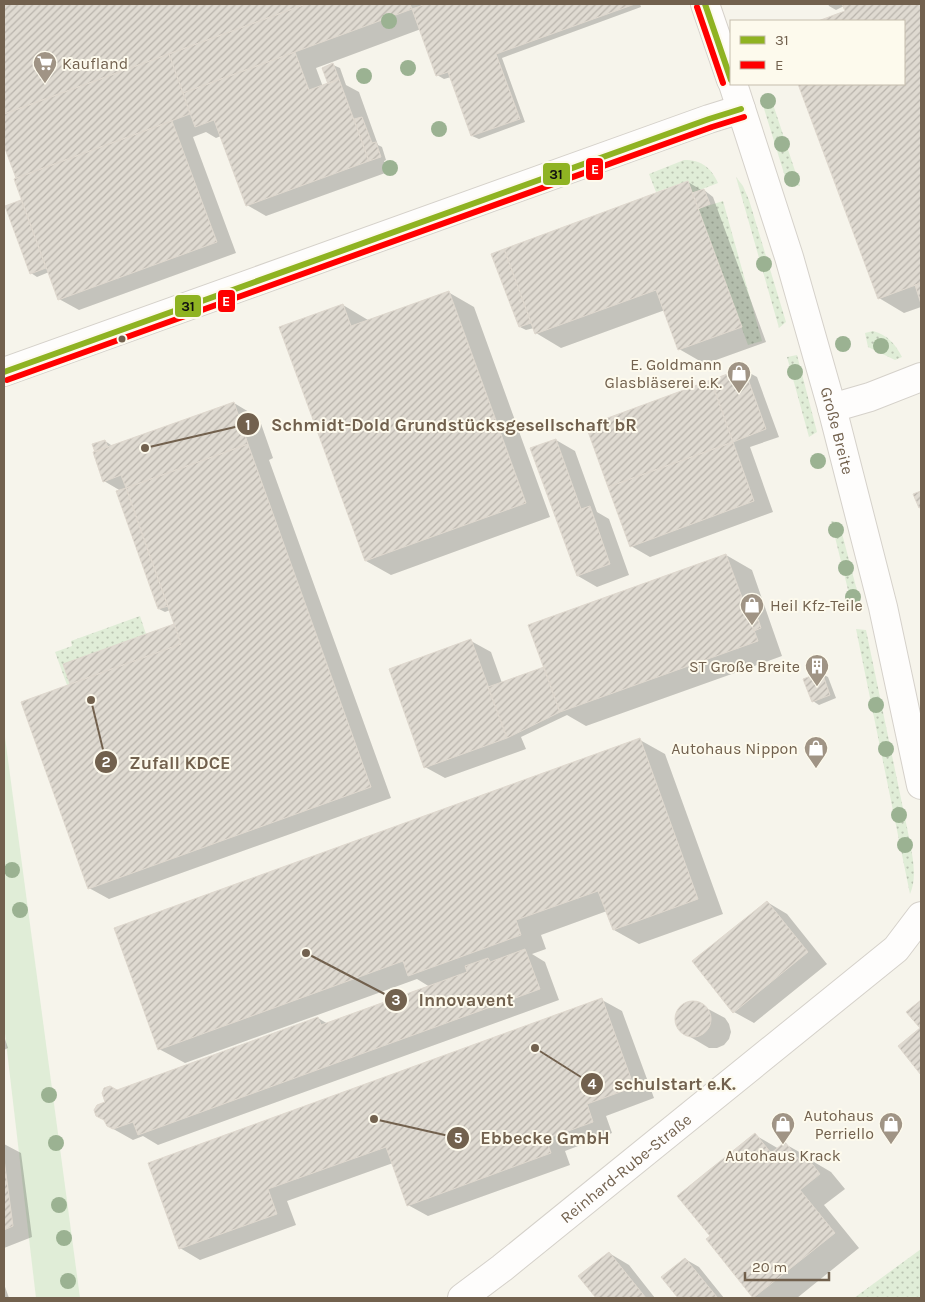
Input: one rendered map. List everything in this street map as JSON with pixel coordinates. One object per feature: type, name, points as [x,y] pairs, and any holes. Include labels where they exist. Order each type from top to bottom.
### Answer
[{"type":"street","points":[[705,4],[730,77]]},
{"type":"street","name":"Große Breite","points":[[733,85],[789,258],[832,408],[883,608],[921,785]]},
{"type":"street","points":[[4,372],[741,109]]},
{"type":"street","points":[[832,408],[870,397],[921,377]]},
{"type":"street","name":"Reinhard-Rube-Straße","points":[[462,1298],[502,1268],[896,949],[921,916]]},
{"type":"green space","points":[[771,98],[800,186],[787,183],[761,99]]},
{"type":"green space","points":[[684,160],[696,161],[705,166],[718,183],[692,193],[688,181],[656,192],[649,174]]},
{"type":"green space","points":[[736,177],[743,186],[749,200],[786,322],[779,328]]},
{"type":"green space","points":[[723,201],[762,341],[748,345],[698,209]]},
{"type":"green space","points":[[873,331],[891,341],[902,357],[895,360],[868,347],[865,333]]},
{"type":"green space","points":[[797,355],[817,432],[809,437],[787,357]]},
{"type":"green space","points":[[831,521],[839,522],[860,602],[852,606]]},
{"type":"green space","points":[[140,616],[146,634],[64,664],[70,684],[67,685],[55,652],[72,646],[71,641]]},
{"type":"green space","points":[[856,629],[866,630],[910,842],[914,875],[910,894]]},
{"type":"green space","points":[[4,730],[80,1298],[36,1298],[4,1025]]},
{"type":"green space","points":[[921,1249],[921,1298],[854,1298]]},
{"type":"building","name":"Kaufland","points":[[4,4],[306,4],[4,114]]},
{"type":"building","points":[[306,4],[410,4],[412,9],[183,93],[169,54]]},
{"type":"building","points":[[426,4],[635,4],[496,54],[520,119],[471,136],[448,72],[436,76],[412,9]]},
{"type":"building","points":[[842,4],[921,4],[921,283],[878,299],[798,85],[905,85],[905,20],[821,20],[845,11]]},
{"type":"building","points":[[295,52],[309,90],[339,79],[369,161],[246,206],[214,120],[195,127],[183,93]]},
{"type":"building","points":[[169,54],[190,114],[16,178],[4,146],[4,114]]},
{"type":"building","points":[[333,63],[339,79],[328,84],[322,68]]},
{"type":"building","points":[[362,117],[372,143],[376,142],[381,157],[369,161],[354,119]]},
{"type":"building","points":[[172,121],[217,242],[58,300],[14,179]]},
{"type":"building","points":[[688,181],[742,327],[678,350],[656,290],[535,334],[504,249]]},
{"type":"building","points":[[704,189],[710,204],[698,209],[692,193]]},
{"type":"building","points":[[21,200],[46,268],[30,274],[5,206]]},
{"type":"building","points":[[504,249],[531,323],[519,327],[491,254]]},
{"type":"building","points":[[921,283],[921,304],[915,285]]},
{"type":"building","points":[[449,291],[526,503],[365,561],[279,327],[343,304],[351,326]]},
{"type":"building","points":[[744,368],[766,429],[733,442],[711,380]]},
{"type":"building","points":[[711,380],[733,442],[608,487],[586,426]]},
{"type":"building","points":[[234,402],[248,444],[126,488],[121,475],[103,482],[93,452]]},
{"type":"building","points":[[556,439],[581,509],[590,506],[610,564],[577,576],[530,448]]},
{"type":"building","points":[[105,440],[108,447],[95,452],[92,444]]},
{"type":"building","points":[[733,442],[754,501],[630,547],[608,487]]},
{"type":"building","points":[[248,444],[371,787],[88,889],[21,702],[181,644],[126,488]]},
{"type":"building","points":[[126,488],[168,606],[158,609],[116,491]]},
{"type":"building","points":[[921,491],[921,507],[919,508],[913,494]]},
{"type":"building","points":[[726,554],[758,641],[560,712],[528,625]]},
{"type":"building","points":[[758,619],[761,628],[754,631],[751,622]]},
{"type":"building","points":[[174,624],[181,644],[70,684],[63,664]]},
{"type":"building","points":[[471,639],[507,738],[424,768],[389,669]]},
{"type":"building","points":[[544,667],[560,712],[507,738],[488,687]]},
{"type":"building","name":"ST Große Breite","points":[[822,672],[830,695],[812,702],[803,679]]},
{"type":"building","points":[[640,738],[698,899],[613,930],[598,891],[516,920],[521,935],[408,976],[403,961],[158,1050],[114,928]]},
{"type":"building","points":[[767,901],[808,952],[733,1013],[692,961]]},
{"type":"building","points":[[525,949],[540,989],[138,1135],[133,1122],[113,1129],[107,1126],[104,1120],[96,1116],[94,1110],[97,1105],[105,1102],[102,1093],[104,1088],[110,1086],[117,1090],[318,1017],[321,1025],[467,972],[465,966],[488,958],[490,962]]},
{"type":"building","points":[[602,998],[634,1087],[587,1104],[593,1122],[546,1139],[551,1153],[407,1206],[386,1147],[268,1189],[277,1214],[179,1249],[148,1163]]},
{"type":"building","points":[[921,1000],[921,1075],[898,1046],[920,1028],[906,1012]]},
{"type":"building","points":[[693,1001],[700,1002],[706,1006],[710,1012],[710,1026],[706,1032],[700,1036],[693,1037],[686,1036],[680,1032],[676,1026],[675,1019],[676,1012],[680,1006],[686,1002]]},
{"type":"building","points":[[755,1133],[771,1153],[785,1142],[800,1161],[806,1156],[820,1174],[800,1190],[835,1233],[753,1298],[706,1239],[710,1236],[677,1196]]},
{"type":"building","points":[[4,1159],[13,1226],[4,1230]]},
{"type":"building","points":[[609,1252],[646,1298],[596,1298],[578,1276]]},
{"type":"building","points":[[685,1258],[716,1298],[678,1298],[661,1277]]},
{"type":"transit line","name":"31","points":[[705,4],[730,77]]},
{"type":"transit line","name":"E","points":[[697,7],[723,83]]},
{"type":"transit line","name":"31","points":[[4,372],[741,109]]},
{"type":"transit line","name":"E","points":[[7,380],[744,117]]},
{"type":"place","name":"Kaufland","points":[[45,84]]},
{"type":"place","name":"E. Goldmann Glasbläserei e.K.","points":[[739,394]]},
{"type":"place","name":"Schmidt-Dold Grundstücksgesellschaft bR","points":[[145,448]]},
{"type":"place","name":"Heil Kfz-Teile","points":[[752,626]]},
{"type":"place","name":"ST Große Breite","points":[[817,687]]},
{"type":"place","name":"Zufall KDCE","points":[[91,700]]},
{"type":"place","name":"Autohaus Nippon","points":[[816,769]]},
{"type":"place","name":"Innovavent","points":[[306,953]]},
{"type":"place","name":"schulstart e.K.","points":[[535,1048]]},
{"type":"place","name":"Ebbecke GmbH","points":[[374,1119]]},
{"type":"place","name":"Autohaus Krack","points":[[783,1145]]},
{"type":"place","name":"Autohaus Perriello","points":[[891,1145]]}]
